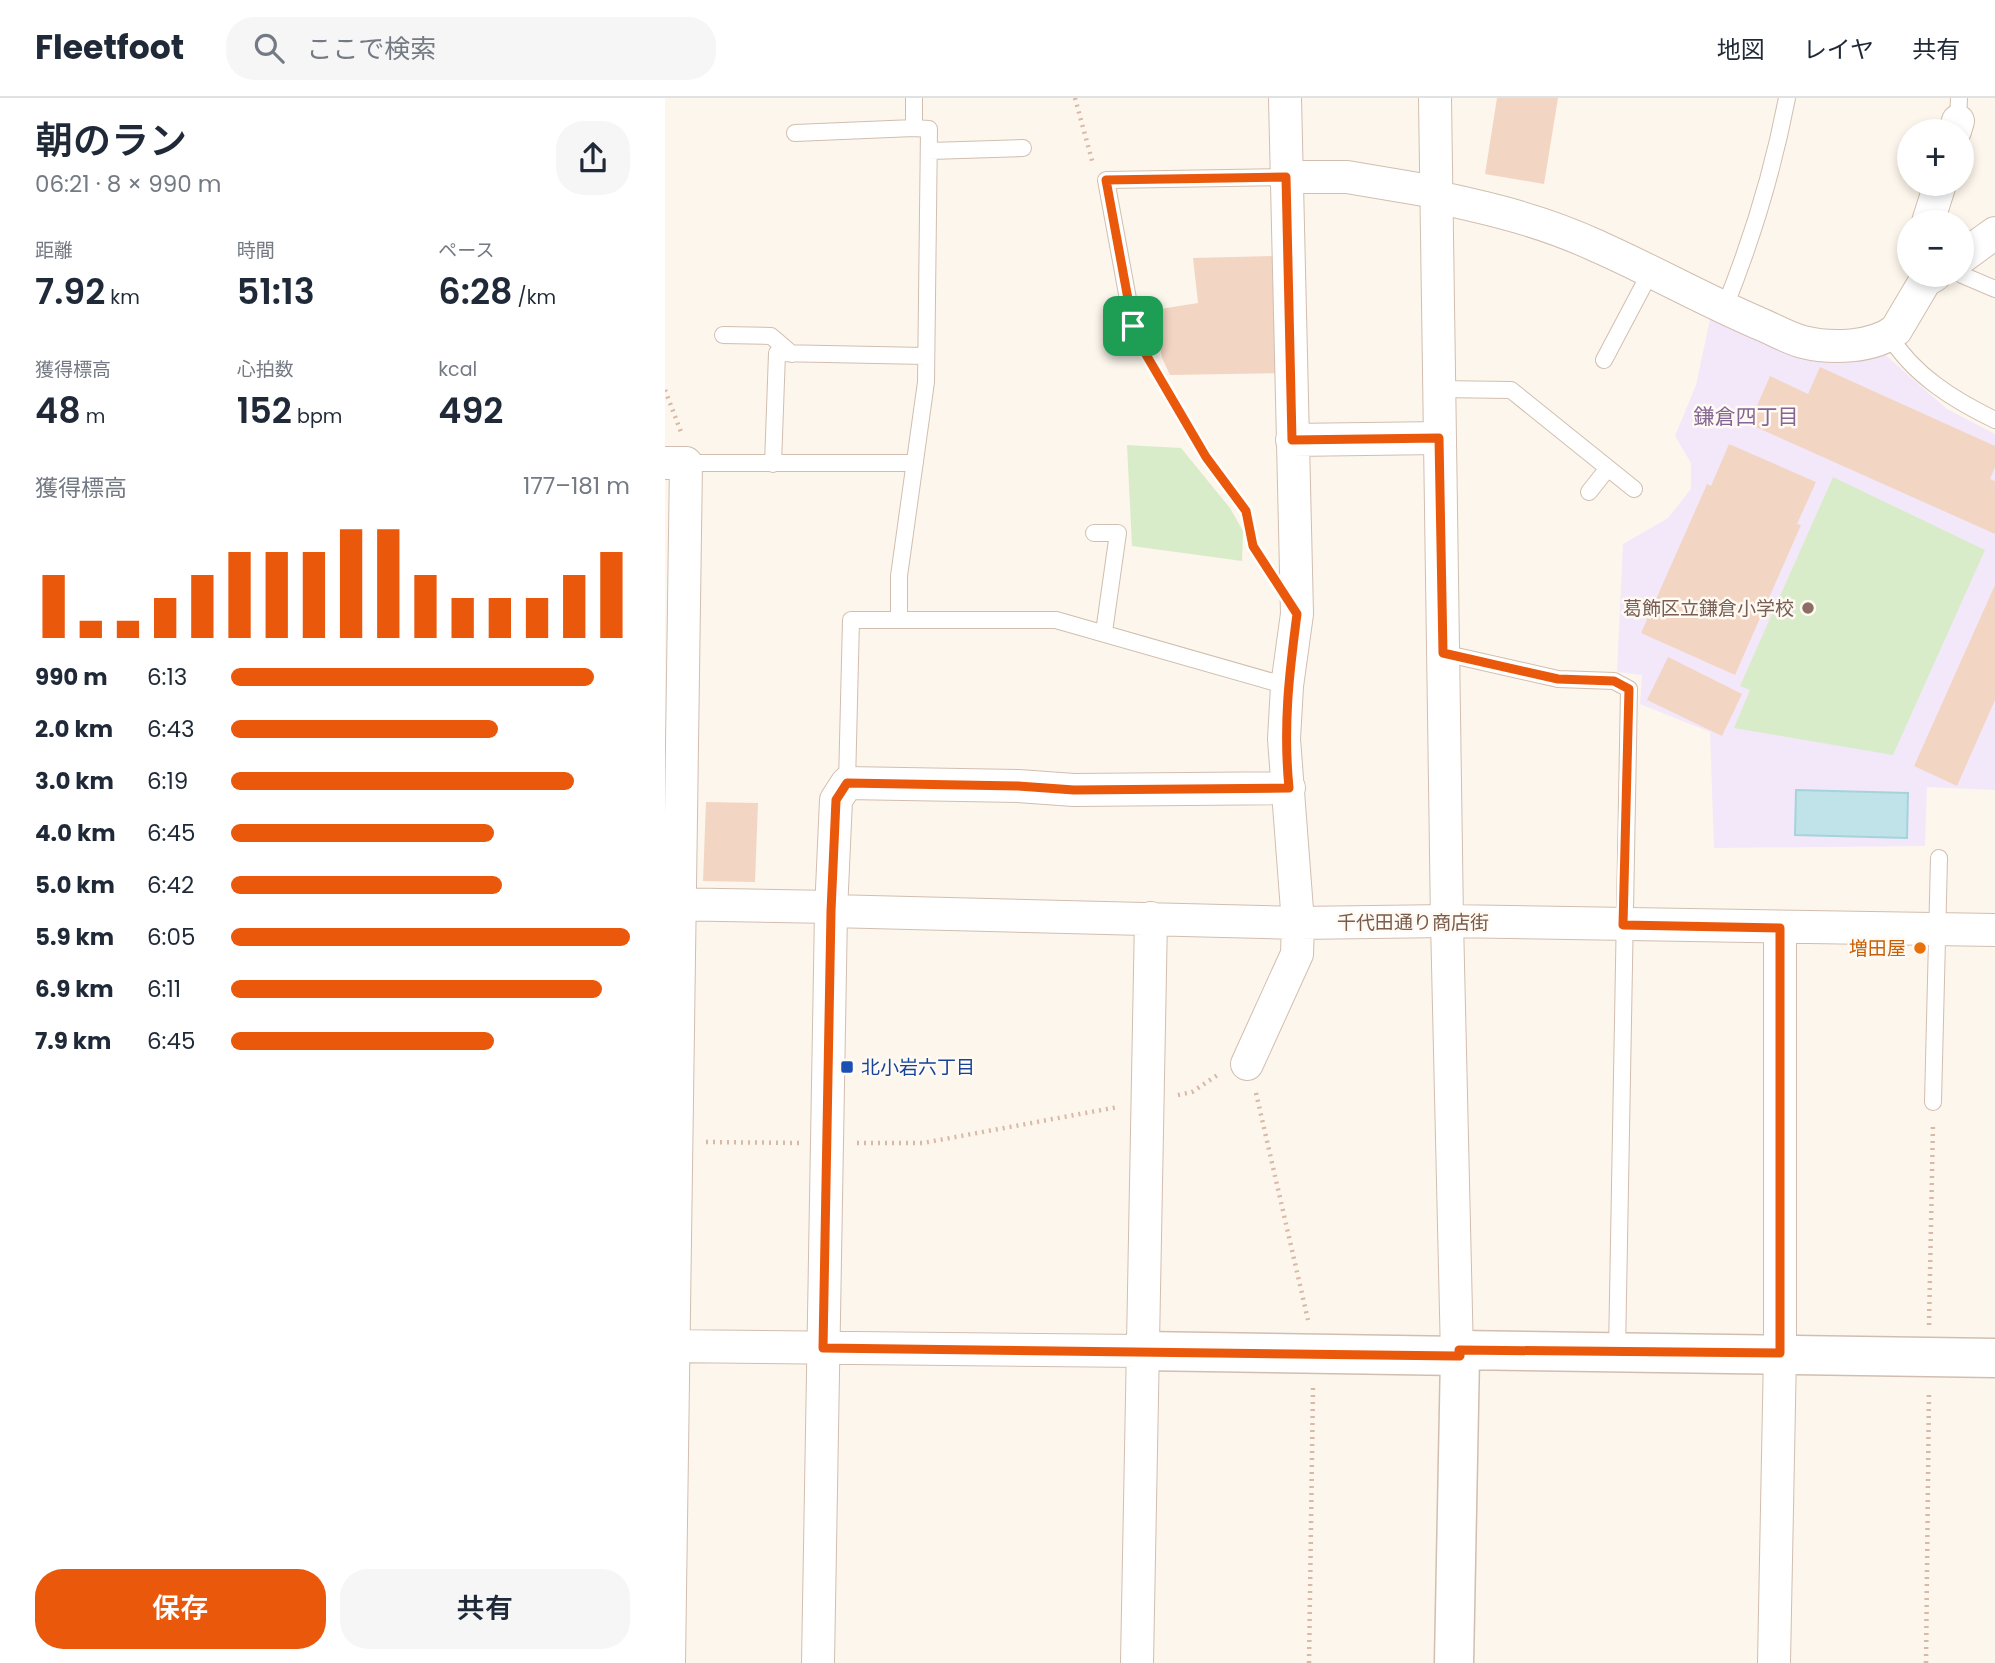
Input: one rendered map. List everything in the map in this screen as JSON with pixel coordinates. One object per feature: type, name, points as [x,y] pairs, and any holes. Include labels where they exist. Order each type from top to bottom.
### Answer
[{"type":"street","points":[[1247,1064],[1297,954],[1298,923],[1285,739],[1287,686],[1297,614],[1285,98]]},
{"type":"street","points":[[1435,98],[1447,921],[1458,1356],[1454,1663]]},
{"type":"street","points":[[1286,177],[1347,177],[1436,194],[1523,216],[1599,247],[1724,309],[1803,342],[1844,345],[1869,343],[1889,335],[1896,330],[1921,287]]},
{"type":"street","points":[[1974,248],[1995,233]]},
{"type":"street","points":[[1292,440],[1439,438]]},
{"type":"street","points":[[669,1663],[670,1346],[678,1141],[673,904],[676,463]]},
{"type":"street","points":[[818,1663],[831,909],[836,800],[847,783],[1018,786],[1074,790],[1289,788]]},
{"type":"street","name":"千代田通り商店街","points":[[673,904],[1298,923],[1447,921],[1995,930]]},
{"type":"street","points":[[1137,1663],[1151,918]]},
{"type":"street","points":[[1774,1663],[1780,1353],[1780,928]]},
{"type":"street","points":[[670,1346],[1458,1356]]},
{"type":"street","points":[[1458,1356],[1459,1350],[1995,1358]]},
{"type":"lane","points":[[914,98],[914,128]]},
{"type":"lane","points":[[1724,309],[1751,243],[1776,153],[1787,98]]},
{"type":"lane","points":[[795,133],[929,129],[929,329],[922,424],[899,576],[899,620]]},
{"type":"lane","points":[[930,151],[1023,148]]},
{"type":"lane","points":[[1141,346],[1133,326],[1106,180],[1286,177]]},
{"type":"lane","points":[[1604,360],[1650,273]]},
{"type":"lane","points":[[1974,284],[1995,289]]},
{"type":"lane","points":[[723,335],[771,337],[792,354]]},
{"type":"lane","points":[[1889,335],[1901,355],[1944,391],[1995,420]]},
{"type":"lane","points":[[773,464],[777,353],[925,356]]},
{"type":"lane","points":[[1438,390],[1511,390],[1634,489]]},
{"type":"lane","points":[[676,463],[915,463]]},
{"type":"lane","points":[[1589,492],[1608,468]]},
{"type":"lane","points":[[1094,533],[1118,533],[1104,632]]},
{"type":"lane","points":[[847,783],[851,620],[1056,620],[1287,686]]},
{"type":"lane","points":[[1443,653],[1558,679],[1614,681],[1629,689],[1617,1352]]},
{"type":"lane","points":[[1933,1102],[1939,858]]},
{"type":"path","points":[[1075,98],[1097,174],[1106,180]]},
{"type":"path","points":[[1141,346],[1206,457],[1246,511],[1253,546],[1297,614]]},
{"type":"path","points":[[665,390],[687,446],[676,463]]},
{"type":"path","points":[[855,1143],[923,1143],[1192,1092],[1244,1057],[1284,1208],[1313,1353],[1309,1663]]},
{"type":"path","points":[[678,1141],[813,1143]]},
{"type":"shaded area","name":"葛飾区立鎌倉小学校","points":[[1711,315],[1882,352],[1947,409],[1995,434],[1995,790],[1927,787],[1925,846],[1714,848],[1710,732],[1640,704],[1642,675],[1617,672],[1623,544],[1668,518],[1691,489],[1691,463],[1675,436],[1696,385]]},
{"type":"green space","points":[[1127,445],[1181,448],[1230,508],[1243,531],[1242,561],[1132,546]]},
{"type":"green space","points":[[1833,477],[1985,550],[1893,755],[1734,728],[1750,690],[1740,686]]},
{"type":"water","points":[[1796,790],[1908,793],[1907,838],[1795,835]]},
{"type":"building","points":[[1497,98],[1558,98],[1544,184],[1485,174]]},
{"type":"building","points":[[1277,256],[1280,373],[1170,375],[1162,358],[1154,310],[1198,303],[1193,258]]},
{"type":"building","points":[[1820,367],[1995,446],[1995,467],[1990,479],[1995,481],[1995,534],[1749,424],[1770,376],[1808,394]]},
{"type":"building","points":[[1729,444],[1816,482],[1797,524],[1801,525],[1735,675],[1641,633],[1707,484],[1711,486]]},
{"type":"building","points":[[1995,585],[1995,700],[1957,786],[1914,766]]},
{"type":"building","points":[[1668,657],[1742,694],[1722,736],[1647,700]]},
{"type":"building","points":[[706,802],[758,803],[755,882],[703,881]]},
{"type":"place","name":"葛飾区立鎌倉小学校","points":[[1808,608]]},
{"type":"place","name":"増田屋","points":[[1920,948]]},
{"type":"place","name":"北小岩六丁目","points":[[847,1067]]},
{"type":"district","name":"鎌倉四丁目","points":[[1746,416]]},
{"type":"route","points":[[1286,177],[1292,440],[1439,438],[1443,653],[1558,679],[1614,681],[1629,689],[1623,925],[1780,928],[1780,1353],[1459,1350],[1460,1356],[1457,1356],[823,1348],[831,911],[836,800],[847,783],[1018,786],[1074,790],[1289,788],[1285,739],[1287,686],[1297,614],[1253,546],[1246,511],[1206,457],[1141,346],[1133,326],[1106,180],[1286,177]]}]
